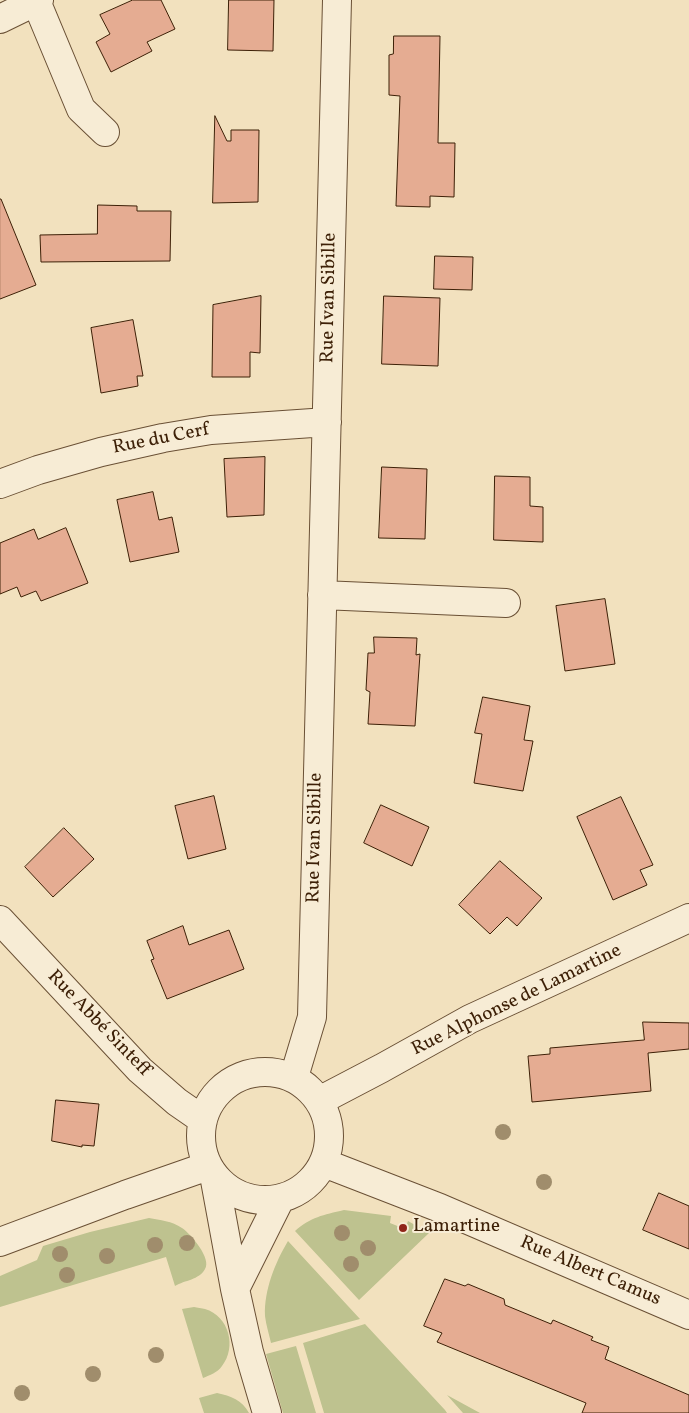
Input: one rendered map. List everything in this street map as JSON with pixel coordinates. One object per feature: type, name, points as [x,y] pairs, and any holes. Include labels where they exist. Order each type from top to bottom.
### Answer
[{"type":"street","name":"Rue Ivan Sibille","points":[[294,1078],[312,1017],[337,0]]},
{"type":"street","points":[[0,19],[38,1],[81,109],[105,132]]},
{"type":"street","name":"Rue du Cerf","points":[[0,484],[38,470],[101,452],[163,438],[211,430],[327,422]]},
{"type":"street","points":[[322,595],[506,603]]},
{"type":"street","name":"Rue Alphonse de Lamartine","points":[[319,1101],[470,1019],[689,918]]},
{"type":"street","name":"Rue Abbé Sinteff","points":[[0,920],[140,1070],[177,1102],[202,1120]]},
{"type":"street","points":[[211,1170],[227,1188],[244,1196],[261,1200],[280,1198],[306,1186],[324,1163],[328,1152],[330,1131],[324,1110],[319,1101],[308,1088],[294,1078],[275,1072],[256,1072],[238,1077],[222,1088],[210,1102],[202,1120],[201,1136],[203,1151],[211,1170],[249,1352],[267,1413]]},
{"type":"street","name":"Rue Albert Camus","points":[[324,1163],[440,1208],[689,1315]]},
{"type":"street","points":[[0,1242],[125,1195],[211,1170]]},
{"type":"street","points":[[235,1289],[280,1198]]},
{"type":"green space","points":[[344,1210],[391,1216],[390,1223],[405,1229],[408,1221],[429,1233],[359,1300],[295,1231],[323,1215]]},
{"type":"green space","points":[[149,1218],[174,1224],[182,1228],[190,1236],[200,1247],[206,1259],[205,1269],[202,1273],[196,1278],[175,1286],[166,1257],[0,1307],[0,1276],[37,1260],[43,1246],[90,1232]]},
{"type":"green space","points":[[288,1241],[360,1319],[271,1343],[265,1316],[266,1296],[279,1258]]},
{"type":"green space","points":[[194,1307],[205,1309],[220,1318],[225,1325],[230,1341],[227,1358],[222,1366],[216,1372],[203,1378],[182,1309]]},
{"type":"green space","points":[[365,1324],[447,1413],[324,1413],[303,1343]]},
{"type":"green space","points":[[296,1346],[316,1413],[283,1413],[266,1354]]},
{"type":"green space","points":[[217,1393],[236,1399],[249,1413],[204,1413],[199,1398]]},
{"type":"green space","points":[[447,1395],[480,1413],[463,1413]]},
{"type":"building","points":[[133,0],[161,0],[175,29],[147,42],[152,51],[111,72],[96,42],[110,34],[100,15]]},
{"type":"building","points":[[229,0],[274,0],[273,51],[228,50]]},
{"type":"building","points":[[394,36],[440,36],[438,143],[455,143],[454,197],[430,196],[430,207],[396,206],[400,96],[389,95],[389,55],[393,54]]},
{"type":"building","points":[[215,116],[227,141],[231,141],[231,130],[259,130],[258,202],[213,203]]},
{"type":"building","points":[[0,199],[36,285],[0,299]]},
{"type":"building","points":[[98,205],[137,206],[137,211],[171,211],[170,261],[41,262],[40,235],[97,234]]},
{"type":"building","points":[[435,256],[473,257],[472,290],[434,289]]},
{"type":"building","points":[[261,296],[260,353],[250,352],[250,377],[212,377],[213,305]]},
{"type":"building","points":[[384,296],[440,298],[438,366],[382,364]]},
{"type":"building","points":[[133,320],[143,376],[137,376],[138,386],[101,393],[91,328]]},
{"type":"building","points":[[265,457],[264,515],[227,517],[224,459]]},
{"type":"building","points":[[382,467],[427,469],[425,539],[379,538]]},
{"type":"building","points":[[495,476],[530,477],[530,506],[543,507],[543,542],[494,540]]},
{"type":"building","points":[[153,492],[159,520],[172,517],[179,552],[130,562],[117,500]]},
{"type":"building","points":[[66,528],[88,583],[41,601],[36,591],[21,597],[17,587],[0,594],[0,543],[34,529],[38,539]]},
{"type":"building","points":[[605,599],[615,664],[565,671],[556,606]]},
{"type":"building","points":[[374,637],[417,638],[416,655],[420,654],[415,726],[368,724],[370,692],[366,690],[368,653],[374,653]]},
{"type":"building","points":[[483,697],[530,706],[524,740],[533,741],[523,791],[474,783],[482,734],[475,733]]},
{"type":"building","points":[[214,796],[226,849],[188,859],[175,806]]},
{"type":"building","points":[[621,797],[653,865],[640,870],[647,885],[613,900],[577,817]]},
{"type":"building","points":[[381,805],[429,827],[412,866],[364,843]]},
{"type":"building","points":[[64,828],[94,859],[53,897],[25,867]]},
{"type":"building","points":[[500,861],[542,898],[517,926],[507,917],[490,934],[459,905]]},
{"type":"building","points":[[183,926],[189,945],[229,930],[244,969],[167,999],[151,960],[154,959],[147,941]]},
{"type":"building","points":[[643,1022],[689,1023],[689,1049],[648,1053],[651,1091],[532,1102],[528,1056],[550,1054],[550,1048],[644,1040]]},
{"type":"building","points":[[56,1100],[99,1104],[94,1146],[82,1145],[82,1147],[52,1141]]},
{"type":"building","points":[[659,1193],[689,1206],[689,1249],[643,1230]]},
{"type":"building","points":[[445,1279],[465,1286],[468,1284],[504,1299],[505,1305],[551,1324],[553,1320],[593,1337],[591,1340],[609,1347],[605,1359],[689,1395],[689,1413],[582,1413],[586,1403],[437,1342],[442,1333],[424,1326]]},
{"type":"place","name":"Lamartine","points":[[403,1228]]}]
